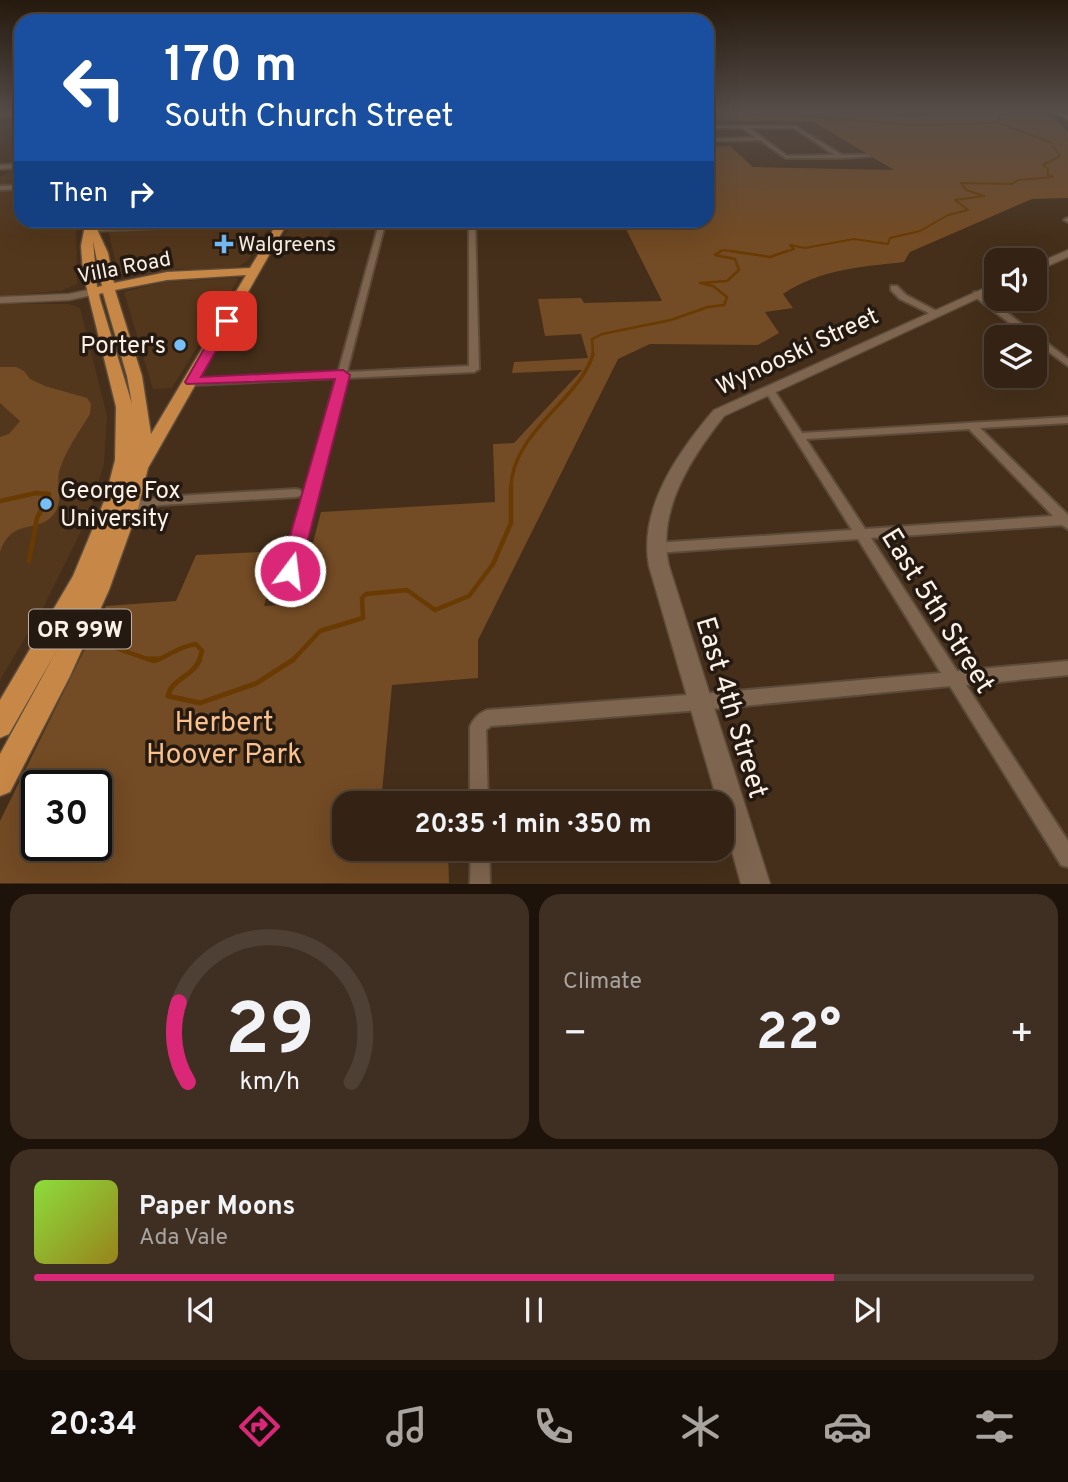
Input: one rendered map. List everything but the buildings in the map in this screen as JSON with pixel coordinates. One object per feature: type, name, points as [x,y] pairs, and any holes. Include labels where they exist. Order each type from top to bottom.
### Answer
[{"type":"main road","name":"OR 99W","points":[[0,782],[87,614],[116,549],[130,507],[131,466],[124,402],[87,243],[90,228]]},
{"type":"main road","points":[[131,466],[192,382],[280,228]]},
{"type":"main road","points":[[1047,263],[1068,253]]},
{"type":"main road","name":"Villa Road","points":[[0,300],[69,297],[167,276],[255,271]]},
{"type":"main road","name":"Wynooski Street","points":[[655,548],[656,525],[667,499],[706,427],[719,412],[984,291]]},
{"type":"main road","name":"OR 99W","points":[[0,725],[93,554],[131,466]]},
{"type":"main road","name":"East 4th Street","points":[[655,548],[755,884]]},
{"type":"street","points":[[780,153],[786,157],[869,156]]},
{"type":"street","points":[[836,153],[842,157]]},
{"type":"street","points":[[290,571],[381,228]]},
{"type":"street","points":[[192,382],[474,369],[472,228]]},
{"type":"street","points":[[894,288],[903,297],[936,313]]},
{"type":"street","points":[[977,294],[1068,363]]},
{"type":"street","points":[[1051,349],[1068,349]]},
{"type":"street","name":"East 5th Street","points":[[769,390],[1068,858]]},
{"type":"street","points":[[800,436],[1068,420]]},
{"type":"street","points":[[972,426],[1067,522]]},
{"type":"street","points":[[130,507],[160,501],[296,493]]},
{"type":"street","points":[[655,548],[1067,522]]},
{"type":"street","points":[[479,791],[478,727],[486,718],[701,702],[1068,668]]},
{"type":"street","points":[[480,861],[480,884]]},
{"type":"shaded area","points":[[14,169],[14,228],[76,228],[77,284],[61,291],[0,296],[0,177]]},
{"type":"shaded area","points":[[108,228],[269,228],[248,260],[240,266],[179,269],[129,276],[118,273]]},
{"type":"shaded area","points":[[290,228],[332,228],[328,237],[282,239]]},
{"type":"shaded area","points":[[237,278],[172,388],[153,389],[124,292],[165,282]]},
{"type":"shaded area","name":"George Fox University","points":[[0,304],[69,304],[80,308],[107,416],[104,464],[87,519],[45,604],[0,680]]},
{"type":"green space","name":"Herbert Hoover Park","points":[[714,153],[738,153],[753,167],[894,170],[866,153],[1068,153],[1068,198],[1032,199],[910,252],[904,262],[841,270],[811,279],[783,294],[793,308],[765,312],[779,333],[758,345],[650,344],[618,359],[478,640],[478,678],[392,685],[382,791],[332,791],[332,861],[448,861],[449,883],[0,883],[0,821],[21,778],[21,861],[112,861],[112,770],[25,770],[106,606],[176,601],[196,555],[280,551],[264,606],[297,604],[321,512],[495,502],[493,444],[514,443],[582,370],[512,373],[514,362],[588,358],[581,334],[545,336],[538,299],[581,298],[584,303],[662,301],[626,228],[714,228]]},
{"type":"green space","points":[[0,367],[16,367],[24,371],[30,379],[87,398],[91,404],[90,414],[59,472],[59,504],[54,514],[40,524],[12,534],[0,552],[0,437],[9,434],[20,421],[0,403]]},
{"type":"waterway","points":[[782,253],[794,249],[790,245],[805,248],[854,239],[888,244],[890,238],[920,231],[948,215],[968,210],[955,200],[984,196],[966,190],[961,183],[1012,184],[1018,180],[1053,177],[1048,175],[1048,169],[1043,165],[1060,156],[1058,153]]},
{"type":"waterway","points":[[718,253],[723,250],[743,253]]},
{"type":"waterway","points":[[731,251],[770,257],[787,251]]},
{"type":"waterway","points":[[593,354],[592,339],[602,334],[671,320],[708,307],[724,305],[727,297],[713,286],[700,283],[727,281],[739,270],[735,259],[715,255],[718,253]]},
{"type":"waterway","points":[[511,488],[514,468],[522,450],[575,386],[593,354]]},
{"type":"waterway","points":[[294,659],[320,631],[363,618],[362,598],[366,594],[407,590],[435,610],[469,596],[493,564],[511,523],[511,488]]},
{"type":"waterway","points":[[0,501],[36,493],[49,494],[37,518],[29,561]]},
{"type":"waterway","points":[[155,661],[196,644],[202,651],[199,661]]},
{"type":"waterway","points":[[116,648],[153,661]]},
{"type":"waterway","points":[[148,659],[159,659]]},
{"type":"waterway","points":[[199,661],[193,670],[174,685],[168,696],[200,703],[257,683],[294,659]]},
{"type":"place","name":"Walgreens","points":[[224,244]]},
{"type":"place","name":"Porter's","points":[[180,345]]},
{"type":"place","name":"George Fox University","points":[[46,504]]},
{"type":"route","points":[[227,321],[192,382],[343,375],[290,571]]}]
